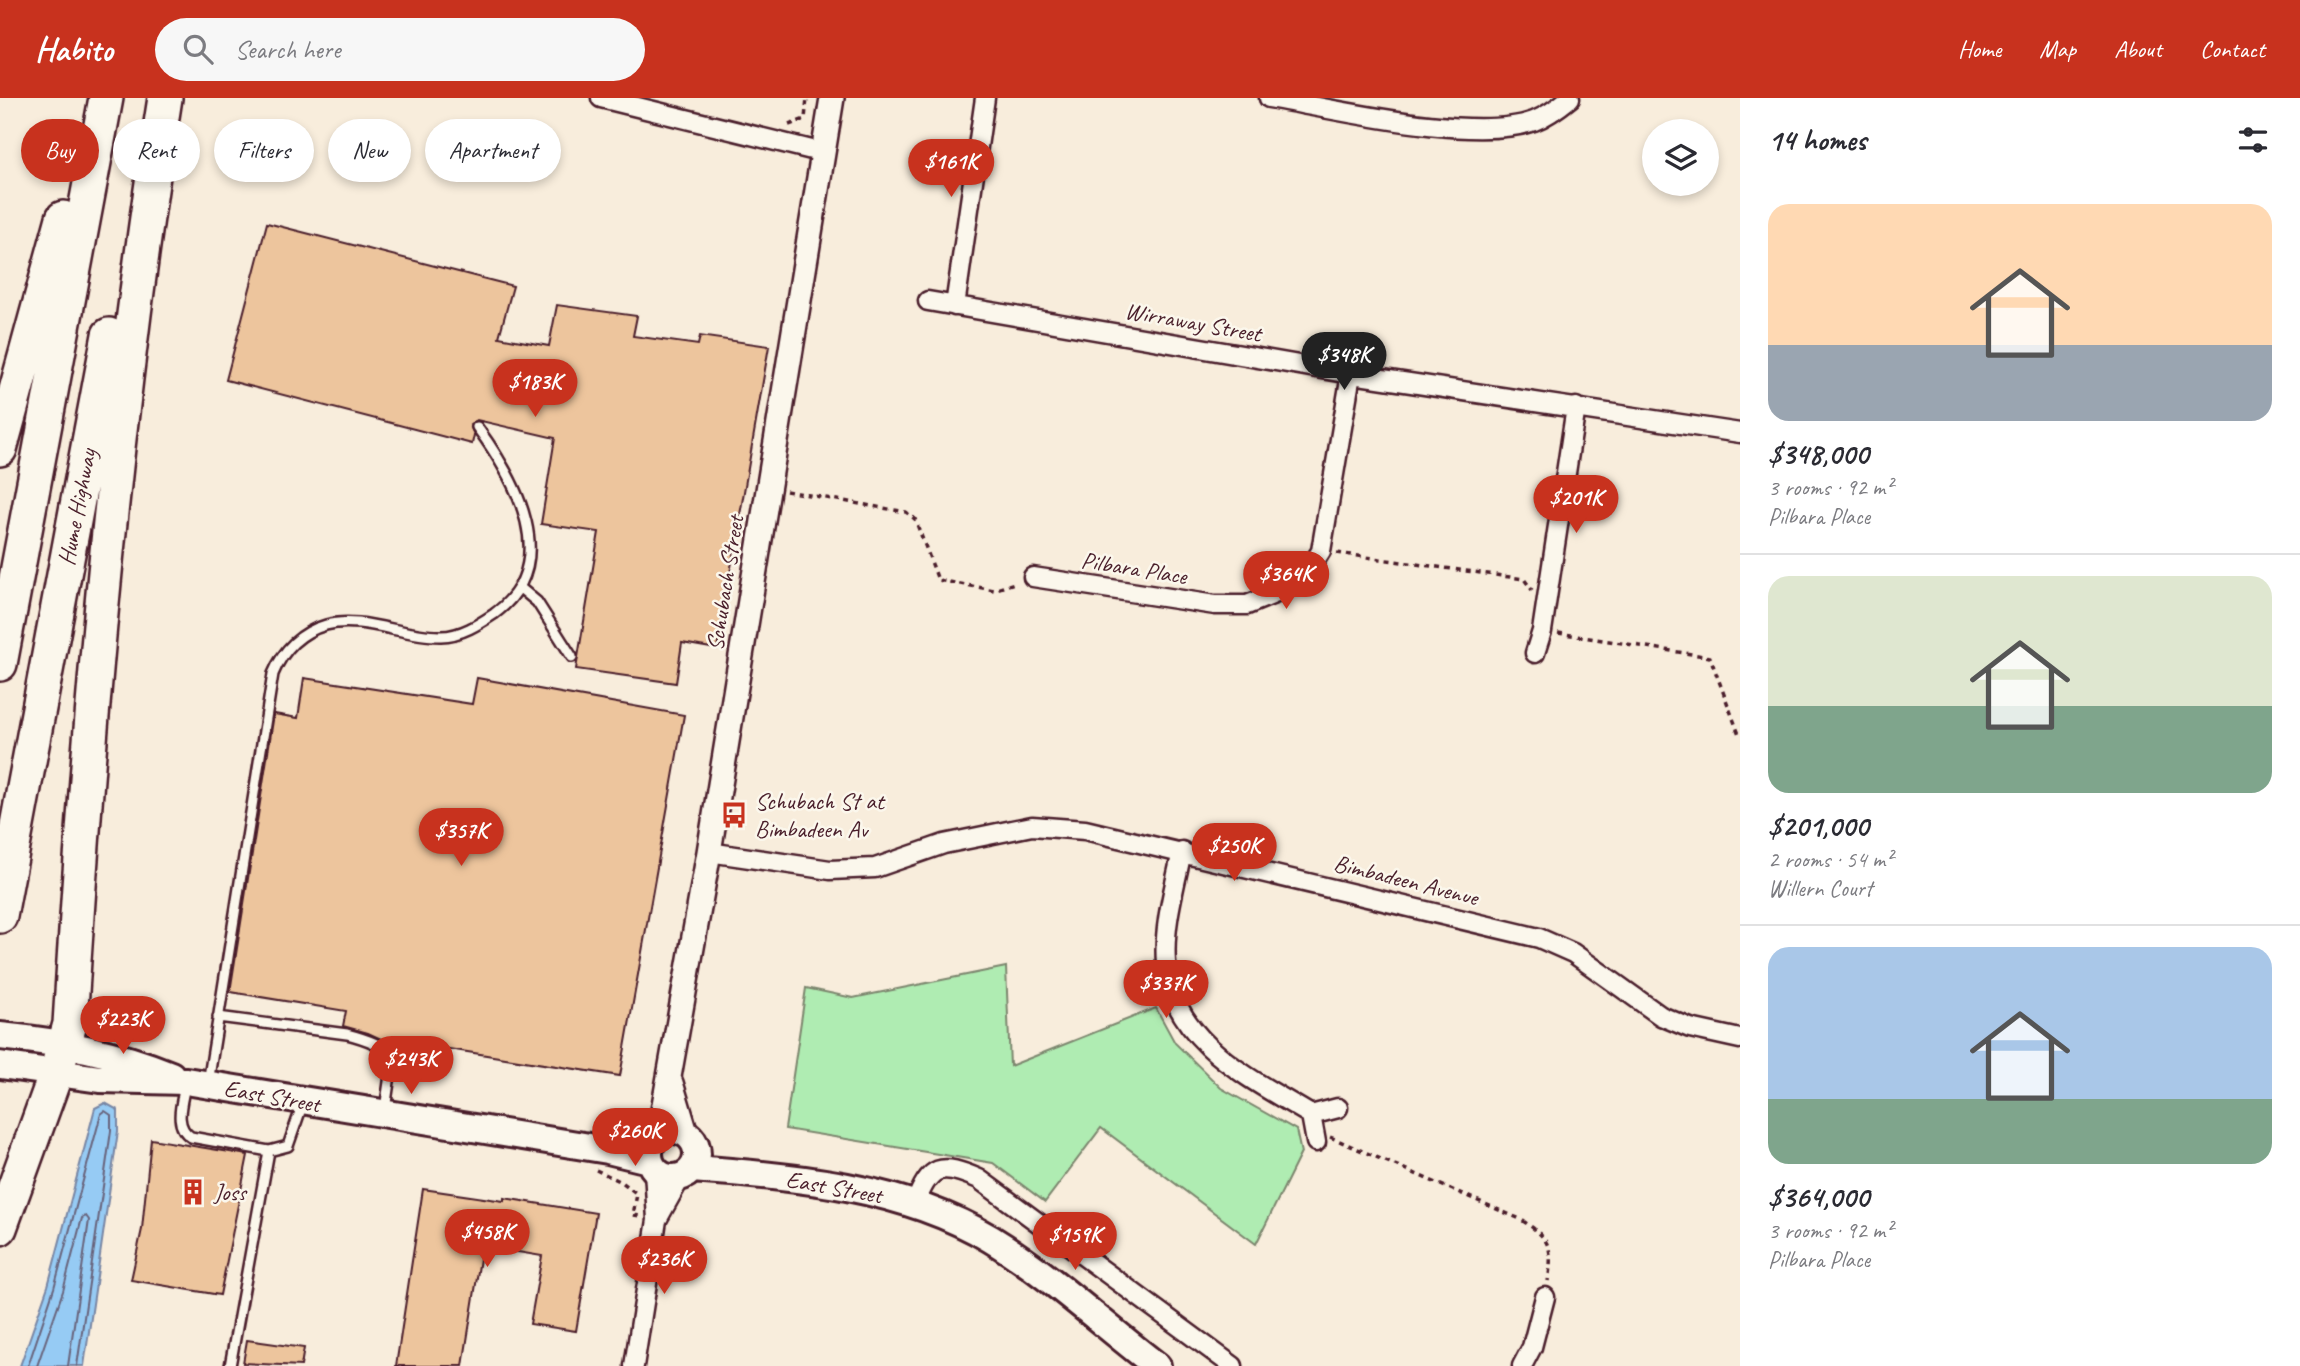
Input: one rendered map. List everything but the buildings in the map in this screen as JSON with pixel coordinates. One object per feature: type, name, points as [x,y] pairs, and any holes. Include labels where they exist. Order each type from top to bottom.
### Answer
[{"type":"highway","points":[[0,449],[78,162],[92,98]]},
{"type":"highway","name":"Hume Highway","points":[[0,664],[106,98]]},
{"type":"highway","name":"Hume Highway","points":[[0,916],[152,98]]},
{"type":"highway","points":[[0,1228],[60,1058],[72,1001],[96,633],[136,277],[165,98]]},
{"type":"main road","name":"East Street","points":[[0,1036],[60,1058]]},
{"type":"main road","name":"East Street","points":[[0,1065],[60,1058],[138,1061],[197,1082],[384,1115],[608,1142],[653,1144]]},
{"type":"main road","points":[[668,1130],[688,1156],[666,1177],[653,1144],[668,1130]]},
{"type":"main road","name":"East Street","points":[[688,1156],[752,1173],[869,1192],[915,1204],[992,1240],[1157,1366]]},
{"type":"street","points":[[601,98],[824,153]]},
{"type":"street","name":"Schubach Street","points":[[634,1366],[657,1220],[653,1144],[670,1076],[709,852],[832,98]]},
{"type":"street","points":[[955,306],[985,98]]},
{"type":"street","points":[[1269,98],[1470,129],[1508,127],[1535,121],[1570,98]]},
{"type":"street","name":"Wirraway Street","points":[[928,302],[1351,373],[1740,433]]},
{"type":"street","points":[[1321,551],[1351,373]]},
{"type":"street","points":[[1535,653],[1542,631],[1576,407]]},
{"type":"street","name":"Pilbara Place","points":[[1033,576],[1215,605],[1247,605],[1284,590],[1317,559],[1321,551]]},
{"type":"street","name":"Bimbadeen Avenue","points":[[709,852],[830,870],[875,867],[944,844],[1032,826],[1085,830],[1539,938],[1573,953],[1661,1016],[1690,1028],[1740,1039]]},
{"type":"street","points":[[1182,851],[1171,905],[1166,962],[1179,1005],[1199,1038],[1217,1057],[1314,1129],[1338,1108]]},
{"type":"street","name":"Schubach Street","points":[[657,1220],[688,1156],[670,1076]]},
{"type":"street","name":"East Street","points":[[915,1204],[926,1179],[935,1170],[953,1170],[979,1179],[1233,1366]]},
{"type":"street","points":[[1522,1366],[1532,1347],[1545,1297]]},
{"type":"lane","points":[[303,1101],[288,1146],[269,1151],[191,1138],[184,1133],[180,1120],[197,1082],[219,1017],[274,674],[286,649],[312,631],[342,622],[432,636],[455,634],[482,622],[499,610],[519,587],[531,556],[530,530],[499,457],[477,427]]},
{"type":"lane","points":[[519,587],[537,602],[572,657]]},
{"type":"lane","points":[[219,1017],[346,1034],[366,1039],[387,1050],[391,1058],[384,1115]]},
{"type":"lane","points":[[230,1366],[269,1151]]},
{"type":"path","points":[[778,122],[790,125],[805,119],[807,98]]},
{"type":"path","points":[[767,488],[906,512],[915,519],[938,580],[994,590],[1033,576]]},
{"type":"path","points":[[1321,551],[1524,579],[1545,609]]},
{"type":"path","points":[[1542,631],[1710,657],[1740,737]]},
{"type":"path","points":[[1314,1129],[1520,1219],[1538,1230],[1549,1244],[1552,1260],[1545,1297]]},
{"type":"path","points":[[653,1144],[628,1131],[608,1142],[596,1172],[622,1182],[636,1194],[633,1215],[657,1220]]},
{"type":"green space","points":[[1006,967],[1010,1066],[1156,1008],[1175,1043],[1221,1088],[1296,1130],[1301,1153],[1256,1244],[1101,1128],[1045,1202],[993,1163],[785,1129],[806,988],[853,998]]},
{"type":"water","points":[[105,1103],[118,1110],[118,1131],[84,1366],[20,1366],[48,1286],[95,1108]]},
{"type":"place","name":"Schubach St at Bimbadeen Av","points":[[734,815]]},
{"type":"place","name":"Joss","points":[[193,1192]]}]
